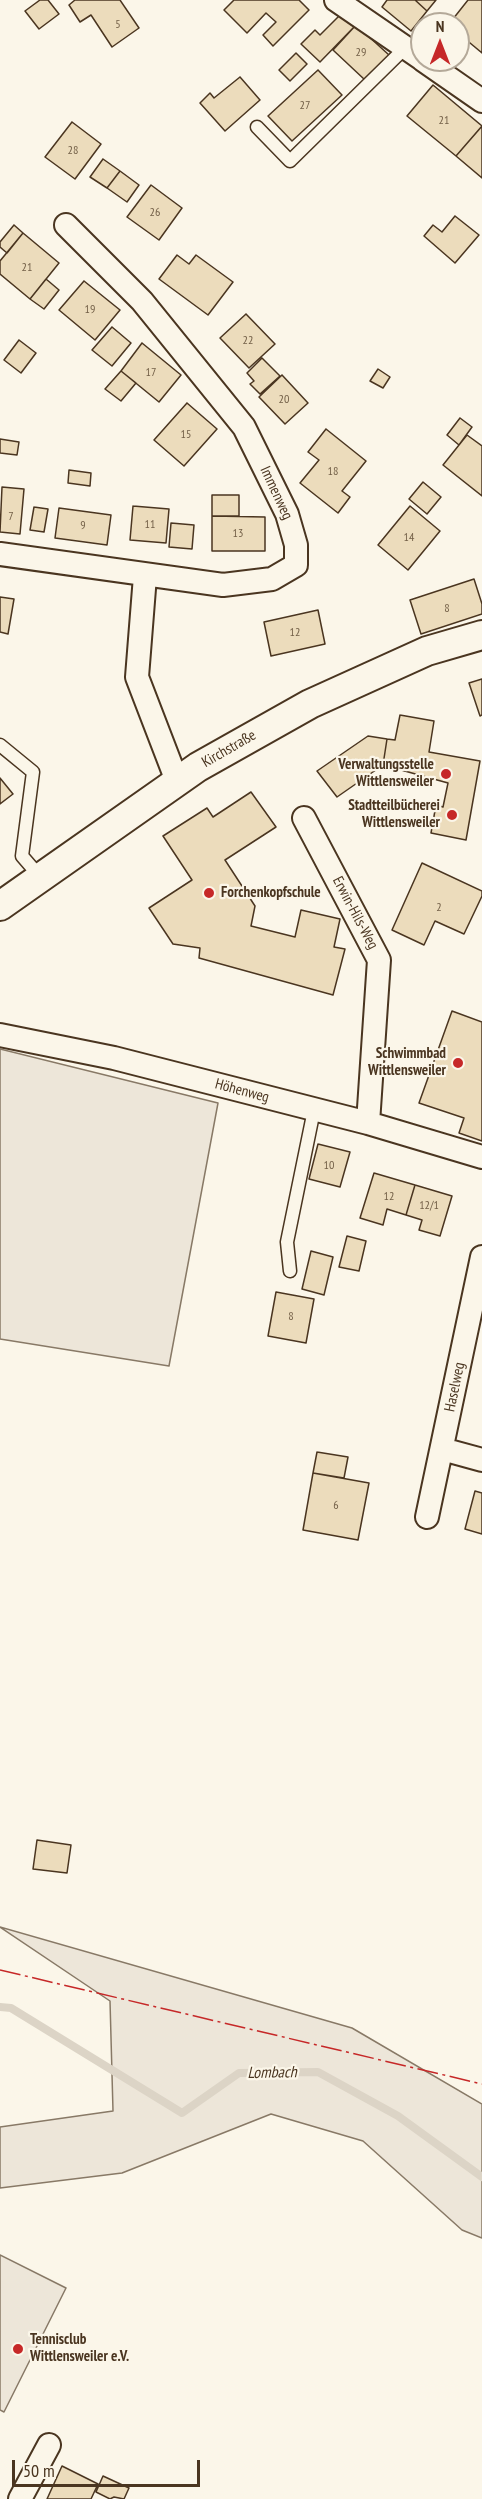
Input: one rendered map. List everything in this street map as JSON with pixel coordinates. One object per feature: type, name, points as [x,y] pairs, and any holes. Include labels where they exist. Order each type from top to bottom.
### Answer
[{"type":"street","points":[[336,0],[410,51]]},
{"type":"street","points":[[440,72],[482,101]]},
{"type":"street","name":"Immenweg","points":[[0,554],[145,576],[223,585],[272,579],[296,565],[296,545],[287,513],[244,427],[142,301],[66,225]]},
{"type":"street","points":[[145,576],[137,677],[177,781]]},
{"type":"street","name":"Kirchstraße","points":[[0,906],[198,767],[310,704],[427,651],[482,635]]},
{"type":"street","name":"Erwin-Hils-Weg","points":[[304,818],[379,960],[368,1123]]},
{"type":"street","name":"Höhenweg","points":[[0,1035],[114,1058],[368,1123],[482,1157]]},
{"type":"street","name":"Haselweg","points":[[427,1517],[482,1257]]},
{"type":"street","points":[[442,1449],[482,1460]]},
{"type":"street","points":[[20,2499],[49,2445]]},
{"type":"lane","points":[[257,127],[290,161],[410,62]]},
{"type":"lane","points":[[0,745],[33,772],[22,856],[41,878]]},
{"type":"lane","points":[[290,1271],[287,1242],[314,1110]]},
{"type":"shaded area","points":[[0,1049],[218,1103],[169,1366],[0,1339]]},
{"type":"shaded area","points":[[0,1927],[352,2028],[482,2104],[482,2238],[462,2230],[363,2141],[271,2114],[122,2173],[0,2188],[0,2127],[113,2111],[110,2001]]},
{"type":"shaded area","name":"Tennisclub Wittlensweiler e.V.","points":[[0,2255],[66,2288],[4,2412],[0,2410]]},
{"type":"building","points":[[40,0],[48,0],[59,14],[39,29],[25,11]]},
{"type":"building","points":[[75,0],[120,0],[139,28],[112,47],[91,15],[80,22],[69,5]]},
{"type":"building","points":[[234,0],[299,0],[309,10],[273,46],[263,35],[276,22],[266,13],[247,33],[224,10]]},
{"type":"building","points":[[387,0],[415,0],[427,11],[410,12],[410,30],[382,7]]},
{"type":"building","points":[[415,0],[436,0],[427,11]]},
{"type":"building","points":[[468,0],[482,0],[482,53],[470,43],[470,12],[458,12]]},
{"type":"building","points":[[340,15],[354,27],[320,62],[301,44],[315,30],[320,35]]},
{"type":"building","points":[[356,25],[389,55],[365,80],[333,50]]},
{"type":"building","points":[[296,53],[307,64],[290,81],[279,70]]},
{"type":"building","points":[[318,70],[342,95],[292,141],[268,116]]},
{"type":"building","points":[[240,77],[260,100],[225,131],[200,103],[210,93],[214,98]]},
{"type":"building","points":[[433,85],[482,126],[456,156],[407,116]]},
{"type":"building","points":[[72,122],[101,144],[75,179],[45,157]]},
{"type":"building","points":[[482,126],[482,178],[456,156]]},
{"type":"building","points":[[103,159],[120,171],[107,188],[90,177]]},
{"type":"building","points":[[120,171],[139,185],[127,202],[107,188]]},
{"type":"building","points":[[151,185],[182,208],[159,240],[127,217]]},
{"type":"building","points":[[455,216],[479,235],[455,263],[424,236],[433,225],[442,232]]},
{"type":"building","points":[[14,225],[23,233],[7,253],[0,247],[0,242]]},
{"type":"building","points":[[23,233],[59,263],[30,299],[0,274],[0,261]]},
{"type":"building","points":[[177,255],[189,264],[196,255],[233,282],[208,315],[159,279]]},
{"type":"building","points":[[46,279],[59,290],[44,309],[30,299]]},
{"type":"building","points":[[84,281],[120,310],[95,340],[59,310]]},
{"type":"building","points":[[246,314],[275,344],[249,368],[220,338]]},
{"type":"building","points":[[112,327],[131,343],[112,366],[92,350]]},
{"type":"building","points":[[19,340],[36,353],[21,373],[4,360]]},
{"type":"building","points":[[142,343],[181,375],[159,402],[121,371]]},
{"type":"building","points":[[262,358],[280,376],[260,394],[250,384],[254,381],[247,373]]},
{"type":"building","points":[[378,369],[390,377],[383,388],[370,381]]},
{"type":"building","points":[[121,371],[136,383],[121,401],[105,389]]},
{"type":"building","points":[[282,375],[308,403],[285,424],[259,397]]},
{"type":"building","points":[[187,403],[217,429],[184,466],[154,440]]},
{"type":"building","points":[[460,418],[472,427],[459,445],[447,435]]},
{"type":"building","points":[[326,429],[366,461],[342,491],[350,497],[338,513],[300,483],[319,460],[308,452]]},
{"type":"building","points":[[467,435],[482,446],[482,496],[443,465]]},
{"type":"building","points":[[0,439],[19,442],[17,455],[0,453]]},
{"type":"building","points":[[69,470],[91,473],[90,486],[68,483]]},
{"type":"building","points":[[423,482],[441,497],[427,514],[409,499]]},
{"type":"building","points":[[2,487],[24,489],[20,534],[0,532]]},
{"type":"building","points":[[212,495],[239,495],[239,516],[212,516]]},
{"type":"building","points":[[133,506],[169,509],[166,543],[130,540]]},
{"type":"building","points":[[410,506],[440,531],[408,570],[378,545]]},
{"type":"building","points":[[34,507],[48,509],[44,532],[30,530]]},
{"type":"building","points":[[59,508],[111,515],[107,545],[55,538]]},
{"type":"building","points":[[212,516],[265,517],[265,551],[212,551]]},
{"type":"building","points":[[171,523],[194,525],[192,549],[169,547]]},
{"type":"building","points":[[474,579],[482,604],[482,614],[421,634],[410,600]]},
{"type":"building","points":[[0,597],[14,599],[8,634],[0,632]]},
{"type":"building","points":[[318,610],[325,644],[271,656],[264,622]]},
{"type":"building","points":[[482,679],[482,715],[480,716],[469,683]]},
{"type":"building","name":"Verwaltungsstelle Wittlensweiler","points":[[400,715],[434,721],[429,752],[480,761],[466,840],[431,833],[436,805],[443,807],[448,783],[383,765],[387,739],[395,740]]},
{"type":"building","points":[[368,736],[387,739],[383,765],[337,797],[317,771]]},
{"type":"building","points":[[0,778],[13,794],[0,804]]},
{"type":"building","name":"Forchenkopfschule","points":[[251,792],[276,827],[225,860],[255,906],[251,926],[295,937],[301,910],[340,919],[334,947],[345,949],[333,995],[199,958],[200,948],[173,944],[149,908],[192,880],[163,836],[207,808],[213,817]]},
{"type":"building","points":[[422,863],[482,891],[482,896],[464,934],[435,921],[424,945],[392,930]]},
{"type":"building","name":"Schwimmbad Wittlensweiler","points":[[452,1011],[482,1022],[482,1141],[459,1133],[464,1118],[419,1103]]},
{"type":"building","points":[[318,1144],[350,1152],[340,1187],[309,1179]]},
{"type":"building","points":[[374,1173],[415,1185],[406,1215],[387,1209],[383,1225],[360,1218]]},
{"type":"building","points":[[415,1185],[452,1196],[440,1236],[419,1230],[422,1220],[406,1215]]},
{"type":"building","points":[[347,1236],[366,1241],[359,1271],[339,1267]]},
{"type":"building","points":[[311,1251],[333,1257],[324,1295],[302,1289]]},
{"type":"building","points":[[276,1292],[314,1299],[306,1343],[268,1336]]},
{"type":"building","points":[[317,1452],[348,1457],[344,1478],[313,1473]]},
{"type":"building","points":[[313,1473],[369,1483],[358,1540],[303,1530]]},
{"type":"building","points":[[475,1491],[482,1493],[482,1534],[465,1529]]},
{"type":"building","points":[[37,1840],[71,1845],[67,1873],[33,1869]]},
{"type":"building","points":[[62,2466],[98,2484],[91,2499],[47,2499]]},
{"type":"building","points":[[103,2476],[129,2488],[124,2499],[114,2497],[110,2499],[96,2492]]},
{"type":"waterway","name":"Lombach","points":[[0,2007],[11,2008],[182,2113],[239,2073],[318,2072],[398,2116],[482,2177]]},
{"type":"power","points":[[0,1970],[482,2084]]},
{"type":"place","name":"Verwaltungsstelle Wittlensweiler","points":[[446,774]]},
{"type":"place","name":"Stadtteilbücherei Wittlensweiler","points":[[452,815]]},
{"type":"place","name":"Forchenkopfschule","points":[[209,893]]},
{"type":"place","name":"Schwimmbad Wittlensweiler","points":[[458,1063]]},
{"type":"place","name":"Tennisclub Wittlensweiler e.V.","points":[[18,2349]]}]
